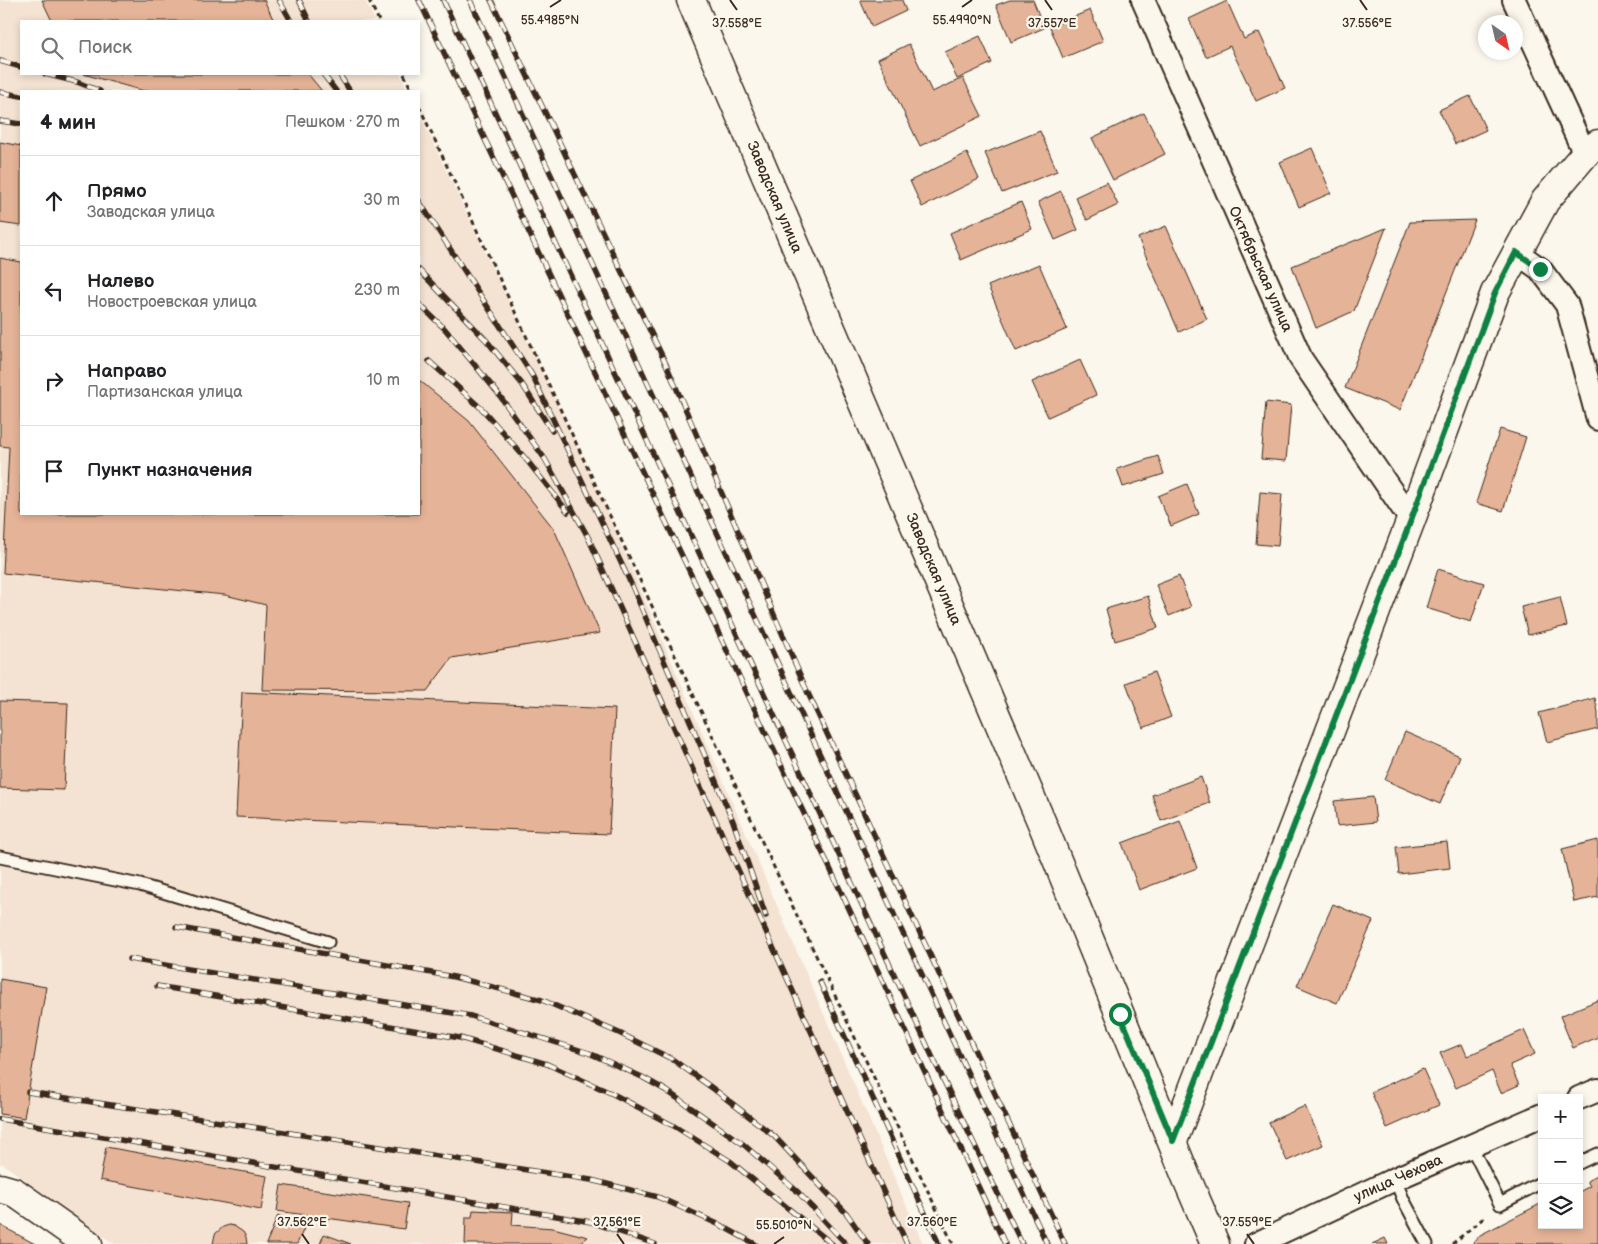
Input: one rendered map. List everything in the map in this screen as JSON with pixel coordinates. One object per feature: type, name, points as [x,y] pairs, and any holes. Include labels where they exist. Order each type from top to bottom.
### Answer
[{"type":"street","name":"Заводская улица","points":[[691,0],[1044,828],[1215,1244]]},
{"type":"street","name":"Октябрьская улица","points":[[1143,0],[1300,359],[1411,520]]},
{"type":"street","points":[[1173,1141],[1411,520],[1495,293],[1545,201],[1592,149],[1514,0]]},
{"type":"street","points":[[1516,252],[1540,269],[1568,305],[1598,419]]},
{"type":"street","points":[[1583,1096],[1598,1090]]},
{"type":"street","name":"улица Чехова","points":[[1256,1244],[1395,1178],[1538,1117]]},
{"type":"street","points":[[0,1188],[14,1192],[88,1244]]},
{"type":"lane","points":[[0,857],[140,885],[328,942]]},
{"type":"lane","points":[[1471,1146],[1500,1204],[1538,1184]]},
{"type":"lane","points":[[1583,1161],[1598,1154]]},
{"type":"lane","points":[[1395,1178],[1403,1199],[1427,1244]]},
{"type":"path","points":[[369,0],[379,20]]},
{"type":"path","points":[[404,75],[412,90]]},
{"type":"path","points":[[420,108],[750,816],[953,1244]]},
{"type":"path","points":[[1452,1244],[1500,1204]]},
{"type":"shaded area","points":[[0,0],[365,0],[375,20],[20,20],[20,75],[400,75],[408,90],[20,90],[20,515],[420,515],[420,115],[595,484],[923,1244],[114,1244],[3,1164],[0,1164]]},
{"type":"building","points":[[42,0],[264,0],[274,20],[52,20]]},
{"type":"building","points":[[860,0],[902,0],[906,11],[872,27]]},
{"type":"building","points":[[1010,0],[1033,0],[1044,28],[1011,42],[996,5]]},
{"type":"building","points":[[1227,1],[1244,39],[1259,32],[1285,88],[1256,101],[1230,46],[1206,57],[1189,19]]},
{"type":"building","points":[[1090,10],[1103,41],[1063,58],[1050,27]]},
{"type":"building","points":[[980,36],[992,63],[957,79],[945,52]]},
{"type":"building","points":[[909,44],[932,92],[963,78],[982,116],[920,146],[878,59]]},
{"type":"building","points":[[87,75],[309,75],[321,90],[140,90]]},
{"type":"building","points":[[1470,96],[1486,130],[1455,144],[1439,110]]},
{"type":"building","points":[[1144,113],[1165,154],[1113,180],[1092,138]]},
{"type":"building","points":[[1040,131],[1057,171],[1002,193],[985,153]]},
{"type":"building","points":[[0,142],[20,146],[20,226],[0,223]]},
{"type":"building","points":[[1312,148],[1331,193],[1299,207],[1280,162]]},
{"type":"building","points":[[967,153],[979,179],[922,207],[910,181]]},
{"type":"building","points":[[1107,182],[1118,205],[1087,220],[1075,197]]},
{"type":"building","points":[[1061,191],[1078,230],[1055,240],[1038,202]]},
{"type":"building","points":[[1021,202],[1032,229],[961,260],[950,233]]},
{"type":"building","points":[[1475,220],[1400,410],[1345,388],[1410,222]]},
{"type":"building","points":[[1166,226],[1207,319],[1179,332],[1138,238]]},
{"type":"building","points":[[1386,228],[1354,311],[1316,328],[1292,266]]},
{"type":"building","points":[[0,258],[20,262],[20,515],[420,515],[420,381],[469,421],[554,529],[600,633],[452,658],[427,691],[262,690],[266,605],[225,595],[3,573],[9,447],[0,446]]},
{"type":"building","points":[[1039,264],[1067,329],[1016,351],[988,286]]},
{"type":"building","points":[[1080,360],[1096,395],[1048,417],[1032,382]]},
{"type":"building","points":[[1266,402],[1291,405],[1286,461],[1261,459]]},
{"type":"building","points":[[1500,429],[1526,437],[1503,511],[1476,503]]},
{"type":"building","points":[[1158,456],[1164,474],[1123,487],[1117,469]]},
{"type":"building","points":[[1187,484],[1199,514],[1171,526],[1158,496]]},
{"type":"building","points":[[1260,492],[1282,494],[1278,546],[1256,544]]},
{"type":"building","points":[[1438,569],[1484,583],[1471,622],[1426,608]]},
{"type":"building","points":[[1179,576],[1191,607],[1169,616],[1156,585]]},
{"type":"building","points":[[1148,596],[1158,628],[1115,641],[1106,609]]},
{"type":"building","points":[[1560,597],[1567,626],[1528,635],[1521,607]]},
{"type":"building","points":[[1154,672],[1171,717],[1143,728],[1126,683]]},
{"type":"building","points":[[242,692],[615,709],[609,834],[236,817]]},
{"type":"building","points":[[1595,698],[1598,712],[1598,729],[1547,742],[1539,713]]},
{"type":"building","points":[[0,701],[68,703],[64,790],[0,788]]},
{"type":"building","points":[[1405,732],[1460,756],[1440,804],[1385,780]]},
{"type":"building","points":[[1201,777],[1210,803],[1161,821],[1152,795]]},
{"type":"building","points":[[1373,797],[1376,822],[1337,826],[1334,801]]},
{"type":"building","points":[[1180,821],[1197,868],[1139,890],[1122,843]]},
{"type":"building","points":[[1598,840],[1598,897],[1574,902],[1562,849]]},
{"type":"building","points":[[1447,842],[1450,868],[1399,874],[1396,847]]},
{"type":"building","points":[[1333,904],[1373,921],[1337,1003],[1297,986]]},
{"type":"building","points":[[0,979],[46,987],[24,1118],[0,1114]]},
{"type":"building","points":[[1598,1000],[1598,1037],[1573,1048],[1560,1016]]},
{"type":"building","points":[[1524,1030],[1535,1054],[1510,1065],[1519,1085],[1501,1093],[1492,1071],[1456,1088],[1440,1053],[1462,1044],[1467,1056]]},
{"type":"building","points":[[1423,1069],[1439,1105],[1387,1128],[1371,1092]]},
{"type":"building","points":[[1305,1106],[1323,1145],[1287,1161],[1269,1122]]},
{"type":"building","points":[[106,1147],[267,1176],[261,1210],[100,1180]]},
{"type":"building","points":[[1598,1173],[1598,1243],[1472,1244],[1480,1235],[1538,1205],[1538,1229],[1583,1229],[1583,1190],[1590,1186],[1587,1181]]},
{"type":"building","points":[[281,1185],[408,1203],[404,1229],[277,1211]]},
{"type":"building","points":[[473,1210],[513,1212],[512,1225],[553,1228],[588,1237],[579,1244],[465,1244],[466,1217],[472,1217]]},
{"type":"building","points":[[278,1215],[305,1226],[297,1244],[266,1244]]},
{"type":"building","points":[[0,1225],[35,1244],[0,1244]]},
{"type":"building","points":[[229,1225],[243,1232],[247,1244],[213,1244],[215,1234],[223,1227]]},
{"type":"building","points":[[324,1234],[351,1244],[320,1244]]},
{"type":"building","points":[[1385,1238],[1388,1244],[1372,1244]]},
{"type":"railway","points":[[279,0],[290,20]]},
{"type":"railway","points":[[299,0],[309,20]]},
{"type":"railway","points":[[419,0],[844,898],[1005,1244]]},
{"type":"railway","points":[[443,0],[932,1056],[1022,1244]]},
{"type":"railway","points":[[470,0],[1047,1244]]},
{"type":"railway","points":[[491,0],[666,364],[807,691],[1065,1244]]},
{"type":"railway","points":[[0,61],[20,67]]},
{"type":"railway","points":[[49,75],[77,82],[97,90]]},
{"type":"railway","points":[[324,75],[335,90]]},
{"type":"railway","points":[[340,75],[349,90]]},
{"type":"railway","points":[[0,92],[20,96]]},
{"type":"railway","points":[[0,121],[20,124]]},
{"type":"railway","points":[[420,203],[532,375],[632,586],[733,821],[766,916]]},
{"type":"railway","points":[[420,271],[487,341],[522,384],[552,431]]},
{"type":"railway","points":[[420,305],[445,329],[497,392],[545,459],[588,537],[907,1244]]},
{"type":"railway","points":[[429,361],[483,410],[525,458],[568,512]]},
{"type":"railway","points":[[176,927],[454,977],[542,1000],[619,1033],[672,1059],[774,1136],[847,1214],[868,1244]]},
{"type":"railway","points":[[129,959],[471,1016],[589,1053],[642,1077],[667,1091],[743,1144],[798,1192],[846,1244]]},
{"type":"railway","points":[[820,982],[939,1244]]},
{"type":"railway","points":[[157,986],[460,1038],[547,1064],[613,1094],[674,1126],[730,1161],[832,1244]]},
{"type":"railway","points":[[28,1092],[591,1180],[658,1197],[720,1225],[755,1244]]},
{"type":"railway","points":[[0,1119],[591,1222],[655,1244]]},
{"type":"route","points":[[1120,1014],[1173,1141],[1411,520],[1495,293],[1516,252],[1540,269]]}]
